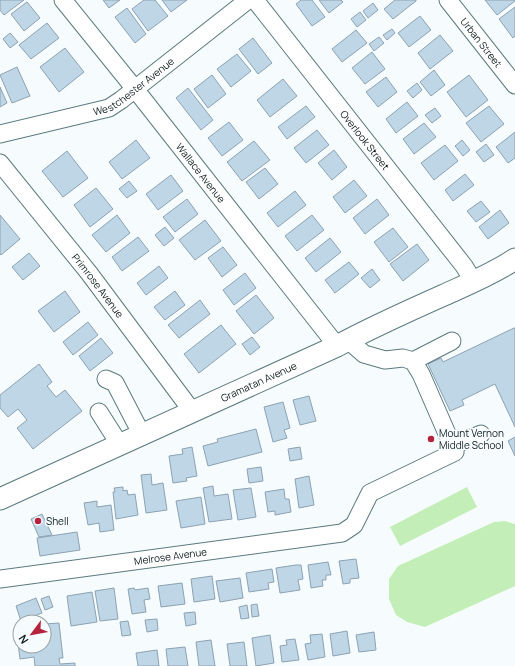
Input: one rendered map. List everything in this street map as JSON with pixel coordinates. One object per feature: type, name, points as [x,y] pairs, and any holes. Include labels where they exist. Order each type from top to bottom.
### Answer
[{"type":"main road","name":"Gramatan Avenue","points":[[0,499],[474,282],[504,267],[515,259]]},
{"type":"street","name":"Wallace Avenue","points":[[63,0],[342,343],[364,354],[385,360],[402,358],[413,361]]},
{"type":"street","name":"Westchester Avenue","points":[[0,134],[109,108],[248,0]]},
{"type":"street","name":"Overlook Street","points":[[255,0],[459,260],[474,282]]},
{"type":"street","name":"Urban Street","points":[[448,0],[515,85]]},
{"type":"street","name":"Primrose Avenue","points":[[0,163],[89,273],[192,411]]},
{"type":"street","points":[[452,341],[413,361],[421,374],[454,449],[481,434]]},
{"type":"street","points":[[106,379],[115,383],[142,435]]},
{"type":"street","points":[[99,412],[120,445]]},
{"type":"street","name":"Melrose Avenue","points":[[0,579],[342,533],[354,525],[370,493],[454,449]]},
{"type":"green space","points":[[467,487],[477,507],[400,546],[390,527]]},
{"type":"green space","points":[[505,521],[515,524],[515,586],[425,627],[407,622],[396,615],[389,599],[389,579],[398,566],[494,522]]},
{"type":"building","points":[[0,0],[24,0],[4,15],[0,10]]},
{"type":"building","points":[[103,0],[120,0],[109,8]]},
{"type":"building","points":[[144,0],[155,0],[168,16],[148,31],[132,9]]},
{"type":"building","points":[[162,0],[187,0],[171,12]]},
{"type":"building","points":[[301,0],[312,0],[325,17],[312,26],[296,4]]},
{"type":"building","points":[[319,0],[341,0],[343,2],[329,13]]},
{"type":"building","points":[[395,0],[416,1],[393,19],[384,9]]},
{"type":"building","points":[[485,0],[515,0],[515,1],[497,15]]},
{"type":"building","points":[[27,2],[40,18],[24,31],[11,14]]},
{"type":"building","points":[[373,3],[378,10],[368,18],[363,11]]},
{"type":"building","points":[[515,7],[515,36],[513,38],[499,19]]},
{"type":"building","points":[[127,8],[146,34],[135,43],[115,17]]},
{"type":"building","points":[[360,12],[366,20],[357,27],[351,19]]},
{"type":"building","points":[[420,16],[431,30],[409,47],[398,33]]},
{"type":"building","points":[[47,23],[59,38],[31,59],[19,45]]},
{"type":"building","points":[[392,29],[395,33],[387,40],[383,35]]},
{"type":"building","points":[[356,30],[367,43],[342,62],[332,49]]},
{"type":"building","points":[[10,33],[18,42],[10,48],[3,39]]},
{"type":"building","points":[[440,35],[453,51],[430,69],[418,53]]},
{"type":"building","points":[[379,37],[384,43],[374,51],[369,44]]},
{"type":"building","points":[[253,38],[272,63],[258,74],[239,49]]},
{"type":"building","points":[[65,48],[84,72],[59,92],[40,67]]},
{"type":"building","points":[[372,52],[385,69],[365,84],[352,68]]},
{"type":"building","points":[[237,54],[251,71],[231,87],[217,69]]},
{"type":"building","points":[[17,67],[30,96],[12,103],[0,75]]},
{"type":"building","points":[[434,70],[445,85],[431,96],[420,82]]},
{"type":"building","points":[[212,75],[226,94],[208,108],[194,89]]},
{"type":"building","points":[[469,75],[488,100],[466,117],[447,92]]},
{"type":"building","points":[[386,77],[397,92],[378,107],[366,92]]},
{"type":"building","points":[[283,79],[297,96],[270,117],[257,100]]},
{"type":"building","points":[[417,83],[422,90],[413,98],[407,91]]},
{"type":"building","points":[[0,87],[7,103],[0,107]]},
{"type":"building","points":[[188,88],[213,120],[201,130],[176,98]]},
{"type":"building","points":[[407,102],[418,116],[396,133],[386,119]]},
{"type":"building","points":[[306,106],[315,117],[287,139],[278,127]]},
{"type":"building","points":[[489,106],[504,124],[481,142],[466,123]]},
{"type":"building","points":[[435,108],[441,116],[432,123],[425,115]]},
{"type":"building","points":[[229,122],[243,140],[222,156],[208,138]]},
{"type":"building","points":[[424,123],[436,137],[414,154],[403,139]]},
{"type":"building","points":[[317,130],[329,145],[306,163],[294,148]]},
{"type":"building","points":[[515,132],[515,158],[508,163],[496,147]]},
{"type":"building","points":[[136,140],[150,158],[122,179],[109,162]]},
{"type":"building","points":[[462,140],[470,150],[463,156],[455,146]]},
{"type":"building","points":[[254,141],[270,160],[242,181],[227,162]]},
{"type":"building","points":[[486,144],[494,155],[484,162],[476,152]]},
{"type":"building","points":[[445,145],[458,161],[434,180],[421,163]]},
{"type":"building","points":[[334,150],[347,167],[332,180],[318,163]]},
{"type":"building","points":[[67,151],[88,178],[63,197],[42,171]]},
{"type":"building","points":[[265,168],[278,184],[259,199],[246,182]]},
{"type":"building","points":[[465,174],[474,185],[453,201],[445,190]]},
{"type":"building","points":[[171,175],[183,191],[158,210],[146,194]]},
{"type":"building","points":[[354,180],[367,196],[345,213],[333,197]]},
{"type":"building","points":[[129,181],[137,191],[127,198],[119,189]]},
{"type":"building","points":[[96,188],[113,209],[90,227],[74,205]]},
{"type":"building","points":[[295,191],[306,205],[278,227],[267,213]]},
{"type":"building","points":[[187,199],[198,214],[175,232],[163,217]]},
{"type":"building","points":[[377,199],[389,215],[365,234],[353,218]]},
{"type":"building","points":[[481,201],[490,212],[476,222],[467,211]]},
{"type":"building","points":[[500,210],[509,223],[488,239],[479,227]]},
{"type":"building","points":[[0,215],[20,239],[1,255],[0,254]]},
{"type":"building","points":[[117,215],[130,233],[106,252],[92,235]]},
{"type":"building","points":[[312,215],[324,230],[297,251],[285,236]]},
{"type":"building","points":[[205,220],[221,241],[195,260],[179,240]]},
{"type":"building","points":[[165,227],[174,238],[164,246],[155,235]]},
{"type":"building","points":[[393,228],[408,247],[389,262],[374,242]]},
{"type":"building","points":[[138,237],[149,251],[122,271],[112,257]]},
{"type":"building","points":[[330,238],[341,252],[316,272],[305,258]]},
{"type":"building","points":[[417,244],[429,260],[403,281],[390,264]]},
{"type":"building","points":[[223,247],[237,265],[222,277],[208,258]]},
{"type":"building","points":[[29,253],[40,266],[23,280],[12,267]]},
{"type":"building","points":[[349,262],[359,274],[335,293],[325,280]]},
{"type":"building","points":[[159,266],[168,278],[146,295],[137,283]]},
{"type":"building","points":[[372,269],[380,280],[370,288],[361,278]]},
{"type":"building","points":[[245,273],[256,288],[234,305],[223,290]]},
{"type":"building","points":[[65,291],[80,312],[54,332],[38,311]]},
{"type":"building","points":[[175,291],[185,305],[165,320],[154,307]]},
{"type":"building","points":[[256,295],[274,318],[254,334],[236,311]]},
{"type":"building","points":[[200,300],[210,314],[179,338],[168,325]]},
{"type":"building","points":[[88,322],[98,335],[73,355],[63,342]]},
{"type":"building","points":[[221,325],[236,344],[199,373],[184,354]]},
{"type":"building","points":[[514,328],[515,427],[495,384],[462,400],[464,405],[450,411],[428,364],[441,358],[443,362]]},
{"type":"building","points":[[252,337],[260,347],[250,355],[242,344]]},
{"type":"building","points":[[101,338],[113,353],[90,371],[79,356]]},
{"type":"building","points":[[39,364],[52,382],[47,386],[56,397],[65,390],[82,411],[33,449],[17,428],[27,420],[18,409],[8,417],[0,408],[0,395]]},
{"type":"building","points":[[309,396],[316,421],[300,425],[293,400]]},
{"type":"building","points":[[283,402],[290,428],[284,430],[287,438],[273,442],[264,407]]},
{"type":"building","points":[[256,429],[262,452],[208,466],[203,446],[218,442],[217,439]]},
{"type":"building","points":[[515,437],[515,456],[508,441]]},
{"type":"building","points":[[192,447],[197,476],[186,478],[187,481],[173,483],[169,456],[183,454],[182,449]]},
{"type":"building","points":[[300,447],[302,459],[290,461],[288,449]]},
{"type":"building","points":[[261,467],[263,481],[249,483],[247,469]]},
{"type":"building","points":[[151,474],[152,485],[163,483],[167,510],[146,513],[141,475]]},
{"type":"building","points":[[309,476],[314,505],[299,508],[295,479]]},
{"type":"building","points":[[213,486],[214,496],[228,494],[232,519],[209,522],[203,488]]},
{"type":"building","points":[[123,487],[123,491],[127,490],[128,495],[135,494],[138,515],[116,519],[113,492],[115,492],[114,488]]},
{"type":"building","points":[[251,488],[256,517],[238,520],[233,490]]},
{"type":"building","points":[[284,489],[285,499],[289,499],[291,512],[275,515],[275,511],[268,512],[265,492]]},
{"type":"building","points":[[201,497],[205,524],[181,528],[176,501]]},
{"type":"building","points":[[97,501],[97,507],[111,505],[114,530],[100,532],[99,523],[88,525],[84,503]]},
{"type":"building","points":[[42,514],[52,535],[39,537],[31,519]]},
{"type":"building","points":[[77,532],[80,550],[40,556],[37,538]]},
{"type":"building","points":[[356,559],[359,578],[350,579],[350,583],[343,584],[339,561]]},
{"type":"building","points":[[328,562],[331,575],[326,575],[326,580],[322,580],[323,586],[311,588],[308,565]]},
{"type":"building","points":[[301,565],[303,579],[298,580],[300,590],[280,593],[276,568]]},
{"type":"building","points":[[272,569],[274,582],[268,583],[269,589],[249,592],[246,573]]},
{"type":"building","points":[[212,576],[215,599],[194,602],[191,579]]},
{"type":"building","points":[[240,578],[243,598],[220,602],[216,581]]},
{"type":"building","points":[[182,583],[185,604],[161,607],[158,586]]},
{"type":"building","points":[[114,588],[118,619],[100,621],[95,591]]},
{"type":"building","points":[[134,588],[135,590],[148,588],[150,599],[144,600],[146,612],[132,614],[128,589]]},
{"type":"building","points":[[92,592],[97,622],[71,626],[67,596]]},
{"type":"building","points":[[49,596],[53,607],[45,610],[41,599]]},
{"type":"building","points":[[36,598],[42,613],[19,614],[16,606]]},
{"type":"building","points":[[257,604],[259,616],[252,617],[251,605]]},
{"type":"building","points":[[247,605],[249,618],[241,619],[239,607]]},
{"type":"building","points":[[195,612],[196,624],[186,626],[184,613]]},
{"type":"building","points":[[157,619],[158,630],[147,632],[145,620]]},
{"type":"building","points":[[128,621],[131,635],[122,636],[120,622]]},
{"type":"building","points":[[52,623],[59,623],[63,658],[59,658],[60,664],[75,663],[75,666],[35,666],[34,657],[20,659],[19,654],[52,654]]},
{"type":"building","points":[[347,631],[350,653],[333,656],[330,634]]},
{"type":"building","points":[[374,632],[376,650],[359,652],[356,635]]},
{"type":"building","points":[[322,634],[325,657],[308,660],[305,644],[311,643],[310,635]]},
{"type":"building","points":[[270,635],[274,663],[256,666],[252,638]]},
{"type":"building","points":[[295,639],[299,660],[282,662],[280,646],[287,645],[286,640]]},
{"type":"building","points":[[211,640],[215,666],[199,666],[196,642]]},
{"type":"building","points":[[244,642],[247,666],[230,666],[227,644]]},
{"type":"building","points":[[185,647],[188,666],[168,666],[166,649]]},
{"type":"building","points":[[157,650],[159,666],[138,666],[136,653]]},
{"type":"place","name":"Mount Vernon Middle School","points":[[431,439]]},
{"type":"place","name":"Shell","points":[[38,521]]}]
